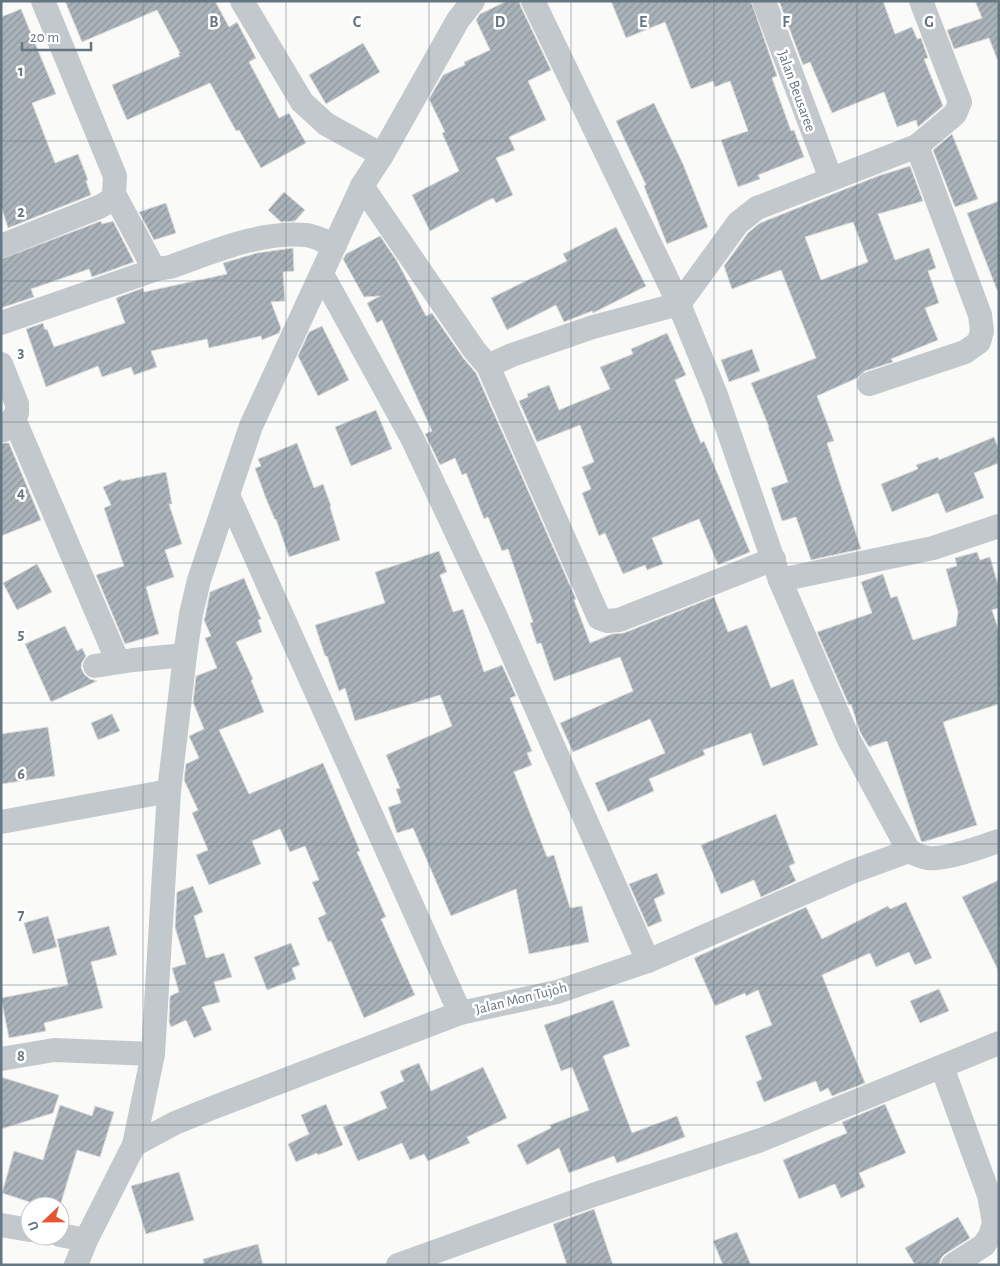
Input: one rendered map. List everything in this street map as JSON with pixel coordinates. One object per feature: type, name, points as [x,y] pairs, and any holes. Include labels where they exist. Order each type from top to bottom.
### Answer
[{"type":"street","points":[[1,246],[99,207],[110,201],[114,194],[115,176],[43,1]]},
{"type":"street","points":[[242,1],[302,102],[326,124],[382,155]]},
{"type":"street","points":[[76,1265],[86,1240],[134,1145],[153,1054],[169,791],[185,656],[191,614],[199,580],[251,426],[362,186],[382,155],[452,11],[473,1]]},
{"type":"street","points":[[533,1],[679,304],[716,395],[777,569],[849,740],[909,851],[918,856],[930,858],[960,853],[999,841]]},
{"type":"street","name":"Jalan Beusaree","points":[[764,1],[832,179]]},
{"type":"street","points":[[488,366],[512,355],[593,327],[679,304],[738,223],[757,208],[917,146],[955,114],[960,102],[921,1]]},
{"type":"street","points":[[869,384],[966,352],[979,342],[982,330],[980,315],[917,146]]},
{"type":"street","points":[[362,186],[475,351],[488,366],[599,618],[608,621],[618,620],[777,569],[933,548],[998,528]]},
{"type":"street","points":[[114,194],[152,265],[157,269]]},
{"type":"street","points":[[1,323],[157,269],[170,267],[246,241],[276,235],[308,235],[335,245]]},
{"type":"street","points":[[322,274],[416,446],[496,619],[648,961]]},
{"type":"street","points":[[1,364],[17,404],[17,413],[8,425],[118,662]]},
{"type":"street","points":[[228,495],[460,1013]]},
{"type":"street","points":[[95,666],[185,656]]},
{"type":"street","points":[[1,822],[169,791]]},
{"type":"street","name":"Jalan Mon Tujoh","points":[[134,1145],[182,1120],[460,1013],[557,992],[648,961],[854,871],[909,851]]},
{"type":"street","points":[[398,1265],[593,1196],[761,1140],[999,1043]]},
{"type":"street","points":[[1,1059],[54,1050],[153,1054]]},
{"type":"street","points":[[942,1067],[989,1195],[994,1223],[990,1236],[984,1245],[953,1265]]},
{"type":"street","points":[[1,1225],[20,1228]]},
{"type":"street","points":[[70,1238],[86,1240]]},
{"type":"building","points":[[65,1],[215,1],[229,27],[237,22],[256,58],[249,62],[279,118],[289,113],[306,143],[261,168],[239,130],[236,131],[210,83],[127,120],[112,85],[180,56],[178,54],[180,53],[157,10],[82,42]]},
{"type":"building","points":[[507,1],[519,1],[551,70],[528,81],[546,120],[509,137],[515,150],[496,158],[513,195],[496,203],[493,198],[430,231],[412,195],[459,171],[442,133],[445,132],[429,99],[443,75],[465,65],[464,62],[490,50],[476,20],[480,14]]},
{"type":"building","points":[[611,1],[751,1],[777,76],[772,78],[791,131],[794,130],[804,157],[758,175],[760,179],[738,187],[721,140],[748,131],[730,81],[715,87],[713,81],[691,89],[665,22],[626,38]]},
{"type":"building","points":[[779,1],[883,1],[895,34],[912,27],[917,39],[921,38],[928,58],[924,59],[943,106],[918,127],[916,120],[897,127],[884,92],[832,113],[810,62],[803,65]]},
{"type":"building","points":[[975,1],[999,1],[999,59],[997,59],[989,38],[954,49],[947,30],[982,18]]},
{"type":"building","points":[[21,9],[56,94],[32,103],[55,163],[78,154],[88,180],[86,181],[91,195],[8,228],[1,206],[1,17]]},
{"type":"building","points":[[363,43],[380,72],[326,104],[309,75]]},
{"type":"building","points":[[654,103],[683,164],[708,227],[667,244],[644,186],[646,185],[616,121]]},
{"type":"building","points":[[952,134],[978,199],[955,207],[933,150]]},
{"type":"building","points":[[910,166],[923,201],[878,214],[895,260],[929,248],[936,268],[928,271],[939,303],[925,308],[938,340],[891,359],[893,362],[865,371],[857,378],[817,396],[834,441],[827,443],[861,549],[811,560],[796,517],[782,521],[771,488],[788,482],[751,383],[816,358],[781,270],[732,289],[724,266],[748,233],[760,223],[878,176]],"holes":[[[853,222],[868,262],[821,280],[805,237]]]},
{"type":"building","points":[[284,192],[305,210],[295,221],[281,222],[268,210]]},
{"type":"building","points":[[999,201],[999,290],[997,290],[967,213]]},
{"type":"building","points":[[166,203],[176,233],[154,240],[139,212]]},
{"type":"building","points":[[101,221],[102,224],[113,221],[134,262],[92,277],[89,269],[31,289],[34,297],[1,308],[1,259]]},
{"type":"building","points":[[616,227],[646,286],[593,313],[592,311],[564,322],[556,305],[507,330],[491,298],[567,261],[563,254]]},
{"type":"building","points":[[380,236],[397,261],[426,316],[432,313],[476,373],[576,599],[574,600],[590,643],[612,634],[624,633],[714,597],[728,632],[747,625],[771,688],[793,679],[818,745],[763,766],[751,733],[703,750],[705,755],[649,779],[654,791],[608,812],[595,783],[665,753],[650,719],[573,752],[560,723],[633,691],[620,657],[554,681],[541,643],[537,644],[530,623],[533,622],[508,549],[502,551],[488,517],[484,519],[466,473],[462,475],[455,458],[440,465],[425,434],[432,431],[382,320],[377,323],[367,303],[380,296],[364,297],[343,259],[346,254]]},
{"type":"building","points":[[293,248],[294,271],[283,272],[285,301],[271,302],[281,328],[279,333],[262,340],[261,336],[209,348],[207,339],[151,351],[157,367],[134,375],[131,367],[102,377],[98,366],[46,387],[26,329],[43,323],[54,347],[125,323],[116,298],[143,288],[144,292],[227,274],[223,263],[257,253]]},
{"type":"building","points":[[322,326],[349,380],[318,396],[298,356],[309,332]]},
{"type":"building","points":[[667,333],[686,375],[675,380],[701,443],[704,441],[750,552],[718,565],[699,519],[652,538],[663,564],[647,570],[645,565],[623,574],[605,533],[599,536],[582,493],[591,489],[582,467],[594,462],[580,425],[537,442],[519,401],[528,397],[527,394],[549,385],[559,410],[610,389],[600,367],[633,354],[631,349]]},
{"type":"building","points":[[752,349],[760,371],[729,382],[721,360]]},
{"type":"building","points":[[376,410],[392,449],[351,466],[335,427]]},
{"type":"building","points":[[994,437],[999,450],[999,463],[974,473],[984,498],[946,513],[938,493],[892,512],[881,484],[918,469],[916,465],[938,457],[939,460]]},
{"type":"building","points":[[1,443],[9,443],[41,520],[1,536]]},
{"type":"building","points":[[297,443],[314,488],[323,484],[340,540],[289,557],[255,468],[261,466],[258,459]]},
{"type":"building","points":[[166,472],[172,504],[169,504],[182,544],[165,550],[174,577],[146,587],[159,634],[125,644],[96,575],[124,566],[104,508],[111,505],[103,487],[121,479],[121,481]]},
{"type":"building","points":[[439,551],[447,572],[440,575],[453,612],[463,609],[484,672],[502,665],[516,696],[510,698],[532,751],[527,753],[532,765],[514,772],[547,857],[554,855],[570,908],[582,906],[589,942],[529,954],[516,889],[451,916],[413,828],[397,833],[388,807],[401,803],[396,789],[400,788],[386,755],[452,726],[440,695],[355,721],[345,688],[339,691],[327,656],[325,656],[315,625],[385,603],[375,572]]},
{"type":"building","points":[[977,552],[980,560],[990,557],[999,588],[999,608],[992,610],[999,631],[999,704],[943,722],[977,825],[923,842],[921,841],[887,741],[869,747],[860,732],[851,704],[849,705],[817,632],[872,613],[861,582],[883,574],[891,598],[897,596],[913,640],[956,626],[958,612],[946,569],[957,566],[955,558]]},
{"type":"building","points":[[37,564],[52,592],[17,610],[3,583]]},
{"type":"building","points":[[244,578],[261,619],[258,620],[262,632],[236,642],[253,679],[251,680],[264,712],[219,730],[249,794],[323,763],[360,851],[357,852],[386,917],[381,919],[415,995],[364,1018],[331,941],[328,942],[318,918],[326,914],[312,882],[319,880],[305,846],[290,852],[280,829],[252,841],[261,864],[209,885],[196,855],[208,850],[192,813],[198,810],[184,780],[186,764],[199,758],[189,736],[204,729],[193,702],[196,676],[217,668],[205,638],[211,636],[204,620],[210,592]]},
{"type":"building","points":[[65,626],[77,651],[82,648],[86,656],[81,668],[84,674],[90,679],[97,681],[51,702],[25,644]]},
{"type":"building","points":[[112,714],[120,731],[98,740],[91,723]]},
{"type":"building","points":[[48,727],[55,776],[1,784],[1,734]]},
{"type":"building","points":[[776,814],[795,863],[789,866],[796,881],[761,897],[754,880],[721,894],[701,845]]},
{"type":"building","points":[[657,873],[665,894],[654,899],[662,921],[648,927],[629,884]]},
{"type":"building","points":[[999,880],[999,972],[962,897]]},
{"type":"building","points":[[193,886],[203,912],[194,916],[206,958],[224,953],[232,977],[214,982],[220,1002],[202,1007],[212,1030],[194,1038],[186,1020],[171,1027],[169,1022],[170,996],[179,992],[172,968],[186,964],[175,927],[177,892]]},
{"type":"building","points":[[906,902],[932,958],[915,965],[909,952],[876,967],[870,953],[822,975],[865,1083],[832,1096],[828,1088],[820,1092],[816,1081],[764,1102],[756,1082],[762,1079],[745,1036],[772,1025],[758,990],[746,996],[745,993],[715,1006],[694,958],[806,907],[822,939],[888,906],[890,909]]},
{"type":"building","points":[[48,916],[57,947],[33,954],[24,923]]},
{"type":"building","points":[[109,926],[117,955],[91,962],[103,1008],[44,1023],[46,1031],[9,1038],[1,998],[68,985],[57,939]]},
{"type":"building","points":[[291,943],[300,965],[292,968],[296,979],[267,990],[254,957]]},
{"type":"building","points":[[939,989],[949,1011],[920,1023],[910,1001]]},
{"type":"building","points":[[613,1000],[630,1046],[603,1056],[632,1133],[677,1116],[685,1137],[617,1163],[614,1156],[569,1173],[559,1148],[527,1165],[517,1145],[551,1128],[550,1125],[589,1110],[572,1067],[561,1071],[544,1025]]},
{"type":"building","points":[[419,1063],[431,1091],[483,1067],[507,1118],[467,1137],[470,1143],[428,1161],[424,1154],[410,1160],[402,1143],[358,1161],[343,1127],[387,1108],[380,1092],[404,1081],[400,1071]]},
{"type":"building","points":[[1,1077],[59,1095],[53,1113],[1,1129]]},
{"type":"building","points":[[326,1104],[343,1145],[296,1162],[288,1144],[309,1134],[301,1115]]},
{"type":"building","points":[[885,1104],[906,1153],[859,1173],[865,1187],[841,1198],[835,1184],[799,1199],[783,1160],[847,1133],[842,1122]]},
{"type":"building","points":[[60,1105],[92,1116],[95,1106],[114,1112],[100,1157],[77,1150],[63,1196],[20,1196],[20,1199],[2,1193],[14,1151],[43,1160]]},
{"type":"building","points":[[179,1172],[194,1220],[146,1234],[131,1186]]},
{"type":"building","points":[[594,1209],[613,1265],[567,1265],[553,1224]]},
{"type":"building","points":[[958,1217],[970,1238],[945,1254],[941,1258],[939,1265],[915,1265],[905,1248]]},
{"type":"building","points":[[737,1232],[751,1265],[723,1265],[713,1241]]},
{"type":"building","points":[[258,1244],[263,1265],[204,1265],[203,1259]]}]
